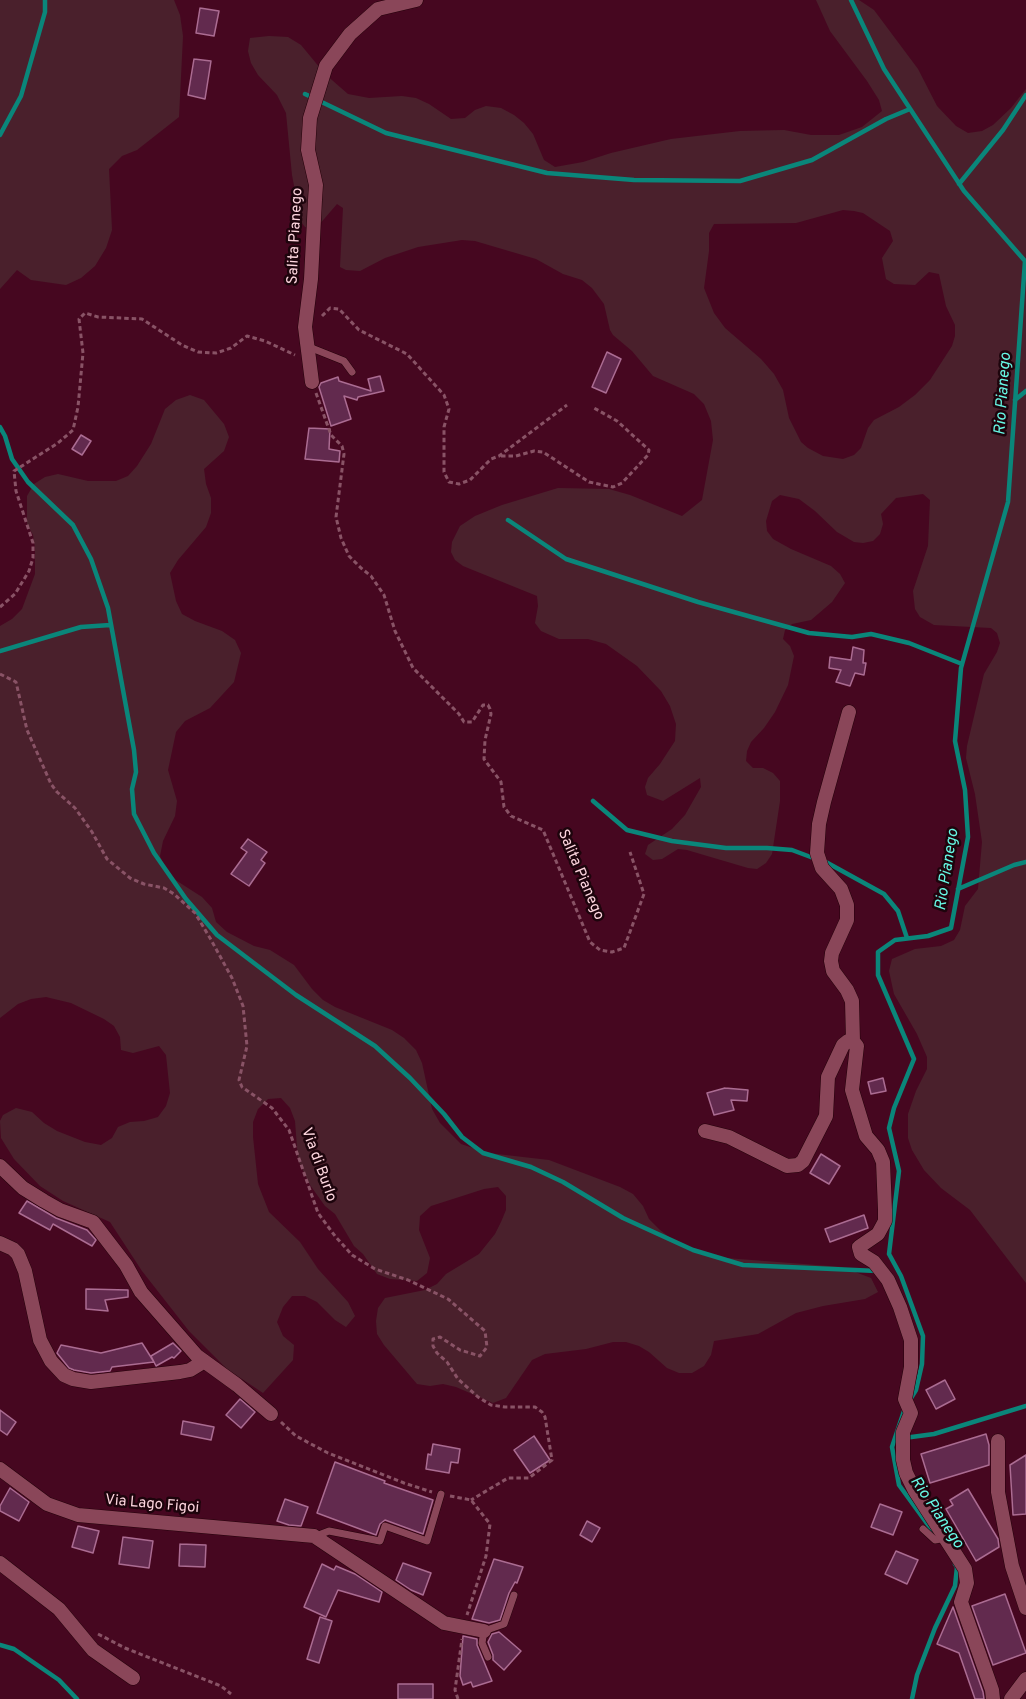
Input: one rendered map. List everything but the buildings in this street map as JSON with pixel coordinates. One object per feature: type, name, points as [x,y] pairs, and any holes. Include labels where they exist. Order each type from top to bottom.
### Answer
[{"type":"street","name":"Salita Pianego","points":[[312,382],[306,318],[312,279],[316,192],[308,150],[310,118],[326,66],[350,34],[378,9],[416,0]]},
{"type":"street","points":[[849,712],[819,824],[817,853],[822,868],[841,889],[847,904],[847,920],[832,953],[831,962],[833,971],[852,1001],[853,1041],[857,1046],[852,1083],[855,1105],[866,1136],[878,1150],[883,1162],[885,1221],[878,1234],[859,1247],[861,1254],[876,1264],[888,1280],[911,1340],[911,1367],[905,1399],[910,1413],[903,1432],[902,1445],[906,1473],[965,1569],[967,1583],[961,1602],[992,1690],[993,1699]]},
{"type":"street","points":[[705,1131],[729,1137],[787,1166],[798,1165],[803,1161],[826,1116],[828,1077],[843,1045],[848,1041],[853,1041]]},
{"type":"street","points":[[0,1166],[23,1188],[44,1201],[60,1210],[93,1222],[126,1265],[141,1292],[203,1362],[237,1385],[271,1414]]},
{"type":"street","points":[[0,1243],[18,1254],[25,1272],[40,1340],[51,1361],[64,1374],[73,1379],[91,1382],[180,1372],[190,1370],[203,1362]]},
{"type":"street","points":[[998,1441],[999,1492],[1012,1566],[1026,1608]]},
{"type":"street","name":"Via Lago Figoi","points":[[0,1469],[47,1504],[78,1515],[314,1536],[444,1623],[484,1631]]},
{"type":"street","points":[[0,1563],[58,1609],[93,1650],[133,1678]]},
{"type":"street","points":[[1011,1699],[1026,1679]]},
{"type":"lane","points":[[309,347],[344,362],[352,372]]},
{"type":"lane","name":"Via Lago Figoi","points":[[314,1536],[329,1531],[380,1541],[385,1526],[427,1541],[441,1494]]},
{"type":"lane","points":[[923,1529],[935,1540],[946,1538]]},
{"type":"lane","points":[[488,1657],[482,1643],[484,1631],[504,1624],[513,1595]]},
{"type":"path","points":[[320,322],[325,311],[330,308],[339,309],[359,330],[407,354],[444,395],[449,409],[444,428],[444,472],[450,482],[459,484],[470,480],[491,459],[499,456],[567,405]]},
{"type":"path","points":[[0,608],[15,594],[29,571],[33,558],[33,543],[16,491],[14,471],[58,443],[73,430],[78,407],[83,353],[79,319],[85,313],[98,317],[142,319],[182,345],[198,352],[216,353],[231,348],[247,336],[265,340],[310,363]]},
{"type":"path","name":"Salita Pianego","points":[[312,382],[331,435],[342,446],[344,453],[336,517],[341,538],[349,556],[371,576],[384,594],[395,631],[413,668],[459,714],[464,722],[472,722],[483,705],[488,705],[491,714],[486,732],[484,759],[501,782],[504,807],[511,816],[543,830],[590,942],[600,950],[612,951],[624,948],[644,894],[630,852]]},
{"type":"path","points":[[499,456],[516,456],[534,451],[543,452],[589,482],[613,487],[622,483],[648,455],[649,450],[617,421],[594,408]]},
{"type":"path","name":"Via di Burlo","points":[[0,674],[16,682],[27,730],[51,784],[75,808],[107,859],[130,878],[144,884],[164,888],[174,894],[195,913],[210,938],[232,978],[243,1006],[247,1046],[239,1080],[242,1087],[272,1108],[289,1130],[318,1213],[352,1255],[375,1269],[408,1280],[448,1299],[485,1331],[487,1347],[480,1356],[460,1350],[440,1338],[433,1339],[433,1346],[437,1353],[447,1362],[458,1379],[478,1397],[491,1405],[535,1407],[545,1417],[552,1460],[529,1478],[508,1478],[471,1500]]},
{"type":"path","points":[[271,1414],[296,1436],[328,1453],[404,1483],[471,1500],[490,1524],[486,1556],[463,1628],[455,1690],[458,1699]]},
{"type":"path","points":[[96,1632],[125,1648],[221,1686],[231,1694]]},
{"type":"shaded area","points":[[0,0],[174,0],[180,15],[183,36],[179,117],[137,150],[122,156],[109,169],[112,230],[106,248],[95,266],[81,278],[66,285],[31,280],[17,270],[0,289]]},
{"type":"shaded area","points":[[816,0],[859,0],[874,10],[918,69],[937,106],[956,126],[968,133],[982,131],[993,125],[1026,89],[1026,1283],[970,1210],[941,1188],[924,1170],[908,1138],[908,1114],[927,1069],[927,1057],[917,1034],[894,994],[889,971],[892,959],[915,949],[941,946],[954,940],[960,930],[965,906],[978,889],[982,842],[975,794],[966,758],[967,746],[984,674],[1000,643],[997,633],[991,628],[934,625],[920,617],[915,609],[913,591],[928,546],[930,500],[923,494],[896,498],[881,514],[883,524],[880,534],[873,541],[863,543],[854,542],[837,532],[799,499],[780,495],[772,501],[766,521],[767,531],[773,539],[831,566],[840,574],[845,583],[832,602],[811,620],[792,624],[785,630],[783,639],[790,646],[794,656],[788,685],[775,712],[751,742],[747,751],[746,761],[753,768],[763,768],[773,773],[780,781],[780,801],[772,854],[766,863],[757,869],[678,849],[662,859],[653,860],[645,854],[648,845],[672,829],[685,815],[701,787],[700,778],[663,801],[647,795],[645,787],[648,778],[675,741],[676,724],[670,706],[661,691],[637,666],[606,644],[588,639],[559,639],[541,631],[535,623],[537,596],[463,566],[455,560],[451,552],[452,542],[460,526],[475,516],[558,488],[609,489],[682,516],[702,500],[713,440],[711,421],[704,404],[694,394],[653,376],[632,351],[613,335],[604,304],[592,288],[582,280],[563,274],[536,259],[475,241],[462,240],[418,247],[385,258],[360,271],[340,267],[343,208],[337,204],[318,226],[305,227],[301,222],[292,175],[286,113],[277,95],[258,75],[251,63],[248,51],[250,38],[288,37],[301,45],[325,74],[348,94],[369,98],[402,96],[416,98],[451,119],[465,118],[475,110],[486,106],[501,108],[524,123],[533,134],[544,160],[555,167],[671,139],[740,131],[784,130],[811,135],[839,135],[862,127],[882,111],[879,100],[830,31]],"holes":[[[843,210],[863,213],[890,231],[893,241],[882,258],[886,279],[894,284],[915,285],[929,272],[939,274],[946,306],[955,325],[955,336],[952,346],[930,380],[899,407],[874,420],[868,428],[861,448],[854,455],[843,459],[823,456],[801,442],[789,418],[783,390],[774,374],[761,359],[725,328],[714,313],[704,288],[709,233],[714,224],[796,223]]]},
{"type":"shaded area","points":[[190,395],[204,400],[224,424],[229,437],[224,451],[204,469],[211,498],[211,513],[206,527],[170,573],[176,601],[182,614],[222,631],[235,640],[241,653],[234,682],[210,708],[185,721],[176,732],[168,770],[177,801],[175,816],[163,841],[160,856],[166,870],[177,881],[202,897],[212,908],[216,922],[227,932],[254,946],[270,950],[294,965],[323,1000],[392,1030],[404,1038],[416,1050],[422,1063],[432,1109],[440,1123],[461,1144],[488,1153],[549,1160],[620,1187],[633,1194],[643,1206],[649,1219],[660,1230],[699,1254],[842,1267],[871,1278],[878,1292],[865,1299],[796,1313],[758,1334],[714,1341],[711,1355],[704,1366],[692,1373],[679,1373],[667,1368],[639,1346],[626,1342],[613,1342],[586,1349],[545,1354],[532,1360],[506,1398],[493,1403],[456,1387],[443,1384],[430,1386],[417,1384],[377,1334],[378,1308],[385,1298],[425,1290],[437,1284],[446,1274],[479,1254],[495,1234],[501,1222],[506,1210],[506,1196],[498,1187],[484,1189],[431,1206],[420,1216],[419,1230],[430,1258],[427,1273],[417,1281],[390,1279],[377,1274],[363,1254],[354,1246],[335,1214],[325,1206],[310,1185],[298,1160],[295,1121],[290,1108],[281,1098],[268,1099],[258,1109],[253,1122],[253,1137],[258,1184],[269,1212],[300,1242],[318,1269],[348,1302],[355,1316],[346,1327],[335,1320],[317,1302],[305,1296],[292,1296],[283,1307],[277,1322],[283,1336],[294,1345],[293,1360],[263,1393],[227,1369],[189,1331],[142,1271],[110,1222],[63,1201],[40,1186],[14,1159],[1,1138],[0,1121],[3,1115],[16,1108],[32,1112],[57,1131],[85,1142],[101,1145],[112,1138],[118,1127],[130,1122],[158,1117],[166,1106],[170,1093],[166,1055],[159,1046],[133,1053],[121,1050],[120,1037],[114,1026],[71,1003],[46,997],[31,999],[18,1004],[0,1018],[0,626],[22,609],[35,574],[33,535],[27,524],[27,496],[34,484],[45,477],[58,474],[88,481],[116,481],[128,476],[151,444],[165,409],[176,400]]},
{"type":"waterway","points":[[0,135],[21,96],[45,12],[45,0]]},
{"type":"waterway","name":"Rio Pianego","points":[[851,0],[884,69],[964,191],[1025,261],[1008,502],[961,668],[955,741],[965,790],[968,837],[951,928],[928,936],[895,940],[878,952],[878,975],[914,1059],[894,1108],[889,1128],[899,1171],[889,1254],[901,1276],[923,1336],[922,1364],[916,1390],[911,1398]]},
{"type":"waterway","points":[[305,94],[386,133],[547,173],[634,180],[740,181],[812,160],[886,119],[910,109]]},
{"type":"waterway","points":[[959,184],[1003,130],[1026,95]]},
{"type":"waterway","points":[[1015,400],[1026,391]]},
{"type":"waterway","points":[[0,427],[12,459],[28,482],[73,525],[91,559],[108,608],[134,750],[136,772],[132,789],[134,814],[154,853],[186,899],[217,935],[296,995],[375,1046],[410,1078],[462,1137],[483,1153],[531,1167],[563,1182],[623,1218],[693,1250],[743,1265],[877,1271]]},
{"type":"waterway","points":[[508,520],[566,559],[698,602],[809,633],[852,637],[871,634],[909,643],[962,664]]},
{"type":"waterway","points":[[0,651],[81,627],[110,625]]},
{"type":"waterway","points":[[593,801],[627,830],[672,841],[726,848],[792,850],[816,859]]},
{"type":"waterway","points":[[824,861],[884,894],[898,911],[907,938]]},
{"type":"waterway","points":[[958,889],[1026,862]]},
{"type":"waterway","points":[[904,1438],[934,1434],[1026,1406]]},
{"type":"waterway","name":"Rio Pianego","points":[[905,1408],[892,1447],[899,1485],[939,1540]]},
{"type":"waterway","name":"Rio Pianego","points":[[912,1699],[917,1675],[935,1628],[955,1586],[957,1567],[955,1564]]},
{"type":"waterway","points":[[0,1645],[14,1649],[59,1680],[77,1699]]}]
